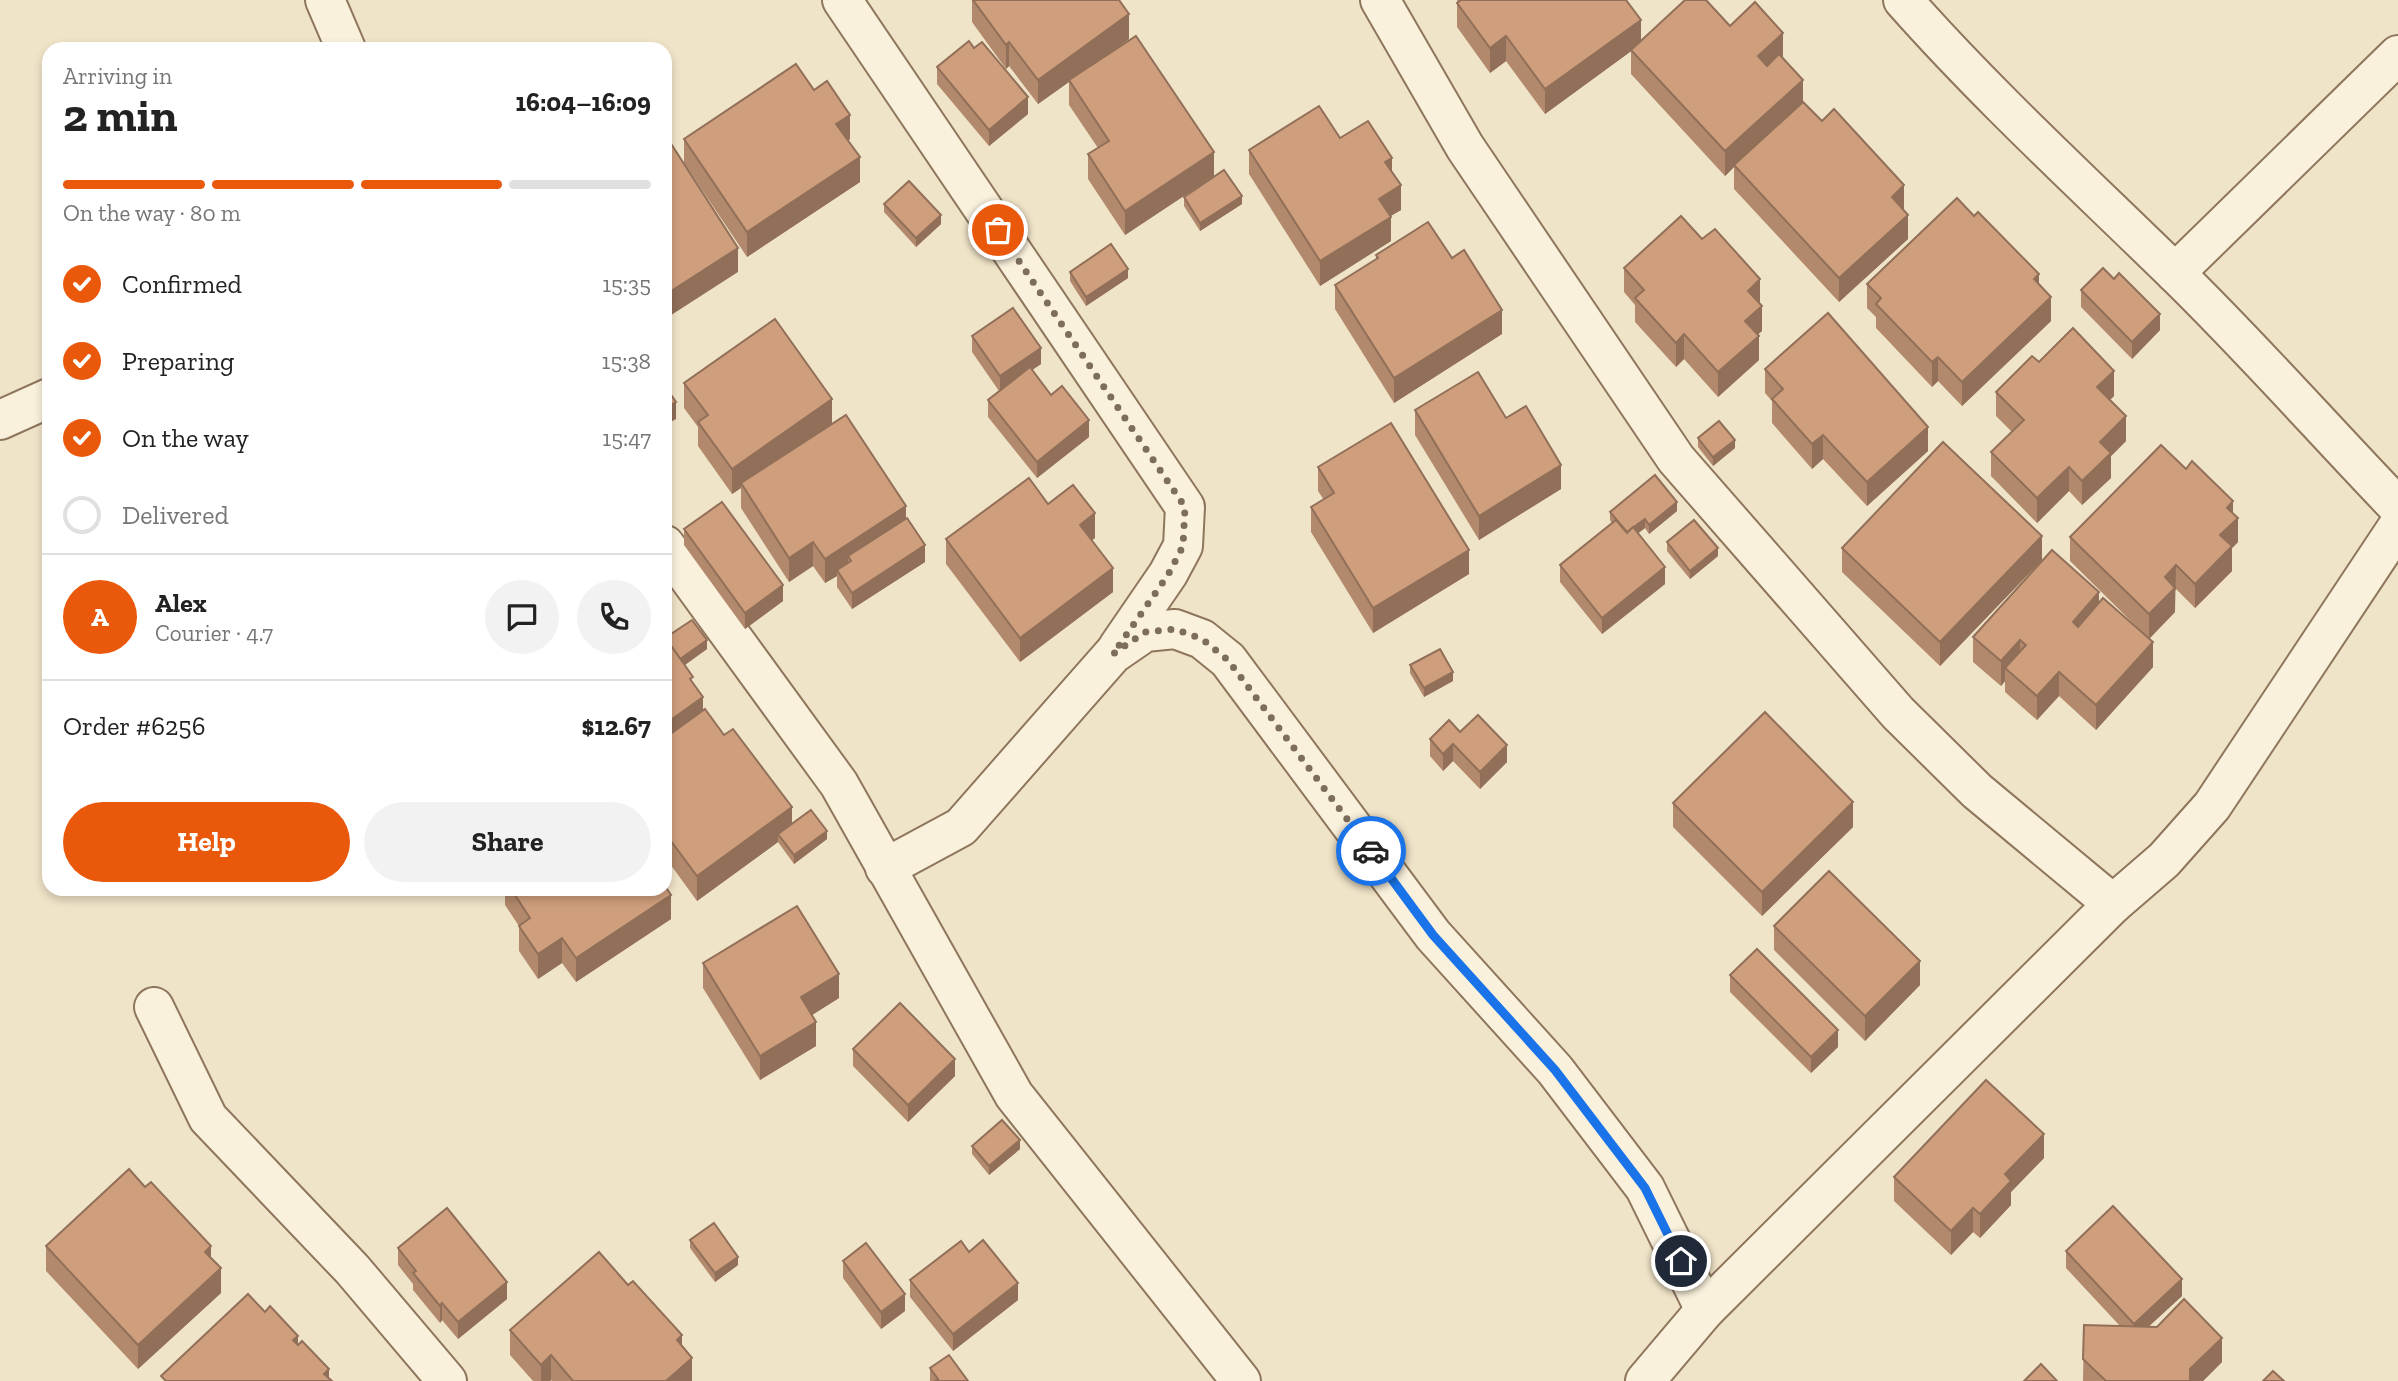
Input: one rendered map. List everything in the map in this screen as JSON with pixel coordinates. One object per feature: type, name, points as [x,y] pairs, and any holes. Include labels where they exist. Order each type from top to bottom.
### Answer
[{"type":"street","points":[[325,0],[343,42]]},
{"type":"street","points":[[842,0],[1185,507],[1183,546],[1168,575],[1113,654],[961,827],[885,867]]},
{"type":"street","points":[[1380,0],[1465,146],[1676,459],[1898,713],[1977,791],[2113,904]]},
{"type":"street","points":[[1903,0],[2056,160],[2175,273],[2398,507]]},
{"type":"street","points":[[2175,273],[2398,55]]},
{"type":"street","points":[[0,420],[42,401]]},
{"type":"street","points":[[1645,1381],[1705,1310],[2113,904],[2164,860],[2212,806],[2398,526]]},
{"type":"street","points":[[672,555],[839,784],[1014,1095],[1241,1381]]},
{"type":"street","points":[[1113,654],[1145,632],[1175,629],[1202,639],[1228,660],[1433,935],[1555,1070],[1645,1188],[1705,1310]]},
{"type":"street","points":[[155,1007],[208,1118],[352,1269],[447,1381]]},
{"type":"building","points":[[973,0],[1119,0],[1129,14],[1038,80],[1009,42],[1006,45]]},
{"type":"building","points":[[1461,0],[1626,0],[1641,20],[1545,89],[1506,36],[1490,48],[1457,3]]},
{"type":"building","points":[[1685,0],[1706,0],[1730,26],[1755,2],[1783,33],[1758,56],[1767,66],[1779,54],[1803,80],[1725,151],[1631,50]]},
{"type":"building","points":[[1136,36],[1214,152],[1125,211],[1088,154],[1109,141],[1069,80]]},
{"type":"building","points":[[969,41],[974,48],[982,42],[1028,97],[989,130],[937,67]]},
{"type":"building","points":[[796,64],[814,90],[827,81],[850,115],[836,124],[860,157],[747,232],[684,139]]},
{"type":"building","points":[[1803,102],[1822,121],[1834,109],[1904,185],[1892,197],[1908,215],[1839,278],[1734,165]]},
{"type":"building","points":[[1319,106],[1340,138],[1368,121],[1392,158],[1385,162],[1401,185],[1379,199],[1391,217],[1320,261],[1249,150]]},
{"type":"building","points":[[672,145],[738,248],[672,290]]},
{"type":"building","points":[[1224,170],[1242,196],[1200,223],[1184,197]]},
{"type":"building","points":[[909,181],[941,215],[916,238],[884,204]]},
{"type":"building","points":[[1957,198],[1974,216],[1978,212],[2039,274],[2034,279],[2051,297],[1962,382],[1938,357],[1932,362],[1876,304],[1881,298],[1867,284]]},
{"type":"building","points":[[1681,216],[1702,239],[1715,229],[1760,279],[1748,291],[1762,306],[1745,321],[1759,336],[1718,372],[1684,334],[1676,343],[1635,298],[1644,290],[1624,268]]},
{"type":"building","points":[[1428,222],[1452,258],[1464,250],[1502,310],[1394,378],[1335,285]]},
{"type":"building","points":[[1111,244],[1128,269],[1086,297],[1070,272]]},
{"type":"building","points":[[2103,268],[2114,279],[2119,273],[2160,314],[2132,342],[2081,290]]},
{"type":"building","points":[[1013,308],[1041,348],[1000,376],[972,336]]},
{"type":"building","points":[[1828,313],[1928,427],[1867,482],[1823,435],[1812,444],[1772,399],[1783,389],[1765,369]]},
{"type":"building","points":[[775,319],[832,399],[732,469],[698,422],[708,415],[684,383]]},
{"type":"building","points":[[2073,328],[2114,371],[2097,387],[2126,416],[2100,442],[2111,453],[2082,481],[2069,467],[2037,498],[1991,452],[2024,420],[1996,392],[2032,356],[2039,362]]},
{"type":"building","points":[[1030,367],[1051,395],[1062,386],[1089,420],[1037,462],[988,400]]},
{"type":"building","points":[[1478,372],[1506,418],[1526,406],[1561,465],[1479,516],[1415,410]]},
{"type":"building","points":[[846,415],[906,506],[825,559],[813,542],[789,558],[741,483]]},
{"type":"building","points":[[1719,421],[1735,440],[1713,457],[1698,438]]},
{"type":"building","points":[[1391,423],[1469,550],[1373,608],[1311,507],[1334,493],[1318,467]]},
{"type":"building","points":[[1943,442],[2042,536],[1940,642],[1842,548]]},
{"type":"building","points":[[2161,445],[2186,469],[2192,461],[2233,501],[2227,508],[2238,518],[2220,535],[2232,546],[2195,584],[2176,565],[2165,577],[2175,588],[2149,614],[2070,537]]},
{"type":"building","points":[[1655,475],[1677,502],[1649,525],[1645,519],[1627,532],[1610,512]]},
{"type":"building","points":[[1029,478],[1048,504],[1073,485],[1095,513],[1080,525],[1113,568],[1020,638],[946,539]]},
{"type":"building","points":[[722,502],[783,585],[745,613],[684,529]]},
{"type":"building","points":[[907,518],[925,545],[852,593],[837,570],[851,561],[848,556]]},
{"type":"building","points":[[1616,520],[1627,533],[1633,527],[1665,567],[1602,618],[1560,565]]},
{"type":"building","points":[[1694,520],[1718,548],[1690,571],[1667,542]]},
{"type":"building","points":[[2052,550],[2099,592],[2073,622],[2078,627],[2103,598],[2153,642],[2096,705],[2059,672],[2037,696],[2005,668],[2026,645],[2020,640],[2001,661],[1973,637]]},
{"type":"building","points":[[692,620],[707,640],[680,659],[672,648],[672,633]]},
{"type":"building","points":[[672,647],[693,677],[690,679],[703,697],[672,719]]},
{"type":"building","points":[[1440,649],[1453,672],[1424,688],[1410,665]]},
{"type":"building","points":[[705,709],[724,735],[733,729],[792,807],[697,876],[672,842],[672,733]]},
{"type":"building","points":[[1765,712],[1853,802],[1762,892],[1673,803]]},
{"type":"building","points":[[1478,715],[1507,745],[1480,772],[1453,744],[1443,754],[1430,739],[1449,720],[1460,732]]},
{"type":"building","points":[[811,810],[827,831],[794,855],[778,834]]},
{"type":"building","points":[[1829,871],[1920,961],[1865,1016],[1774,926]]},
{"type":"building","points":[[516,896],[669,896],[576,958],[562,938],[538,954],[519,926],[530,918]]},
{"type":"building","points":[[797,906],[839,974],[801,997],[816,1022],[760,1056],[703,963]]},
{"type":"building","points":[[1757,949],[1838,1030],[1811,1057],[1730,975]]},
{"type":"building","points":[[900,1003],[955,1059],[908,1105],[853,1049]]},
{"type":"building","points":[[1986,1080],[2044,1134],[2005,1174],[2011,1181],[1980,1214],[1973,1208],[1951,1231],[1894,1177]]},
{"type":"building","points":[[1002,1120],[1020,1140],[989,1166],[972,1146]]},
{"type":"building","points":[[129,1169],[145,1187],[151,1182],[211,1246],[205,1252],[221,1268],[138,1345],[46,1246]]},
{"type":"building","points":[[2113,1206],[2182,1279],[2134,1324],[2066,1251]]},
{"type":"building","points":[[447,1208],[507,1282],[458,1322],[442,1303],[440,1306],[413,1273],[416,1271],[398,1248]]},
{"type":"building","points":[[714,1223],[738,1257],[715,1273],[690,1240]]},
{"type":"building","points":[[983,1240],[1018,1283],[953,1334],[910,1280],[961,1241],[969,1252]]},
{"type":"building","points":[[866,1243],[905,1294],[881,1312],[843,1261]]},
{"type":"building","points":[[599,1252],[628,1285],[633,1281],[682,1335],[677,1340],[692,1358],[666,1381],[573,1381],[551,1355],[541,1365],[510,1330]]},
{"type":"building","points":[[248,1294],[265,1312],[270,1306],[298,1336],[293,1340],[298,1345],[302,1341],[329,1369],[324,1374],[332,1381],[166,1381],[161,1376]]},
{"type":"building","points":[[2184,1299],[2222,1338],[2190,1369],[2190,1381],[2106,1381],[2083,1359],[2084,1325],[2157,1327]]},
{"type":"building","points":[[949,1355],[968,1381],[935,1381],[938,1379],[930,1368]]},
{"type":"building","points":[[2041,1364],[2057,1381],[2024,1381]]},
{"type":"building","points":[[2273,1371],[2284,1381],[2263,1381]]},
{"type":"way so far","points":[[998,230],[1185,507],[1183,546],[1168,575],[1113,654],[1145,632],[1175,629],[1202,639],[1228,660],[1371,851]]},
{"type":"route","points":[[1371,851],[1433,935],[1555,1070],[1645,1188],[1681,1261]]}]
